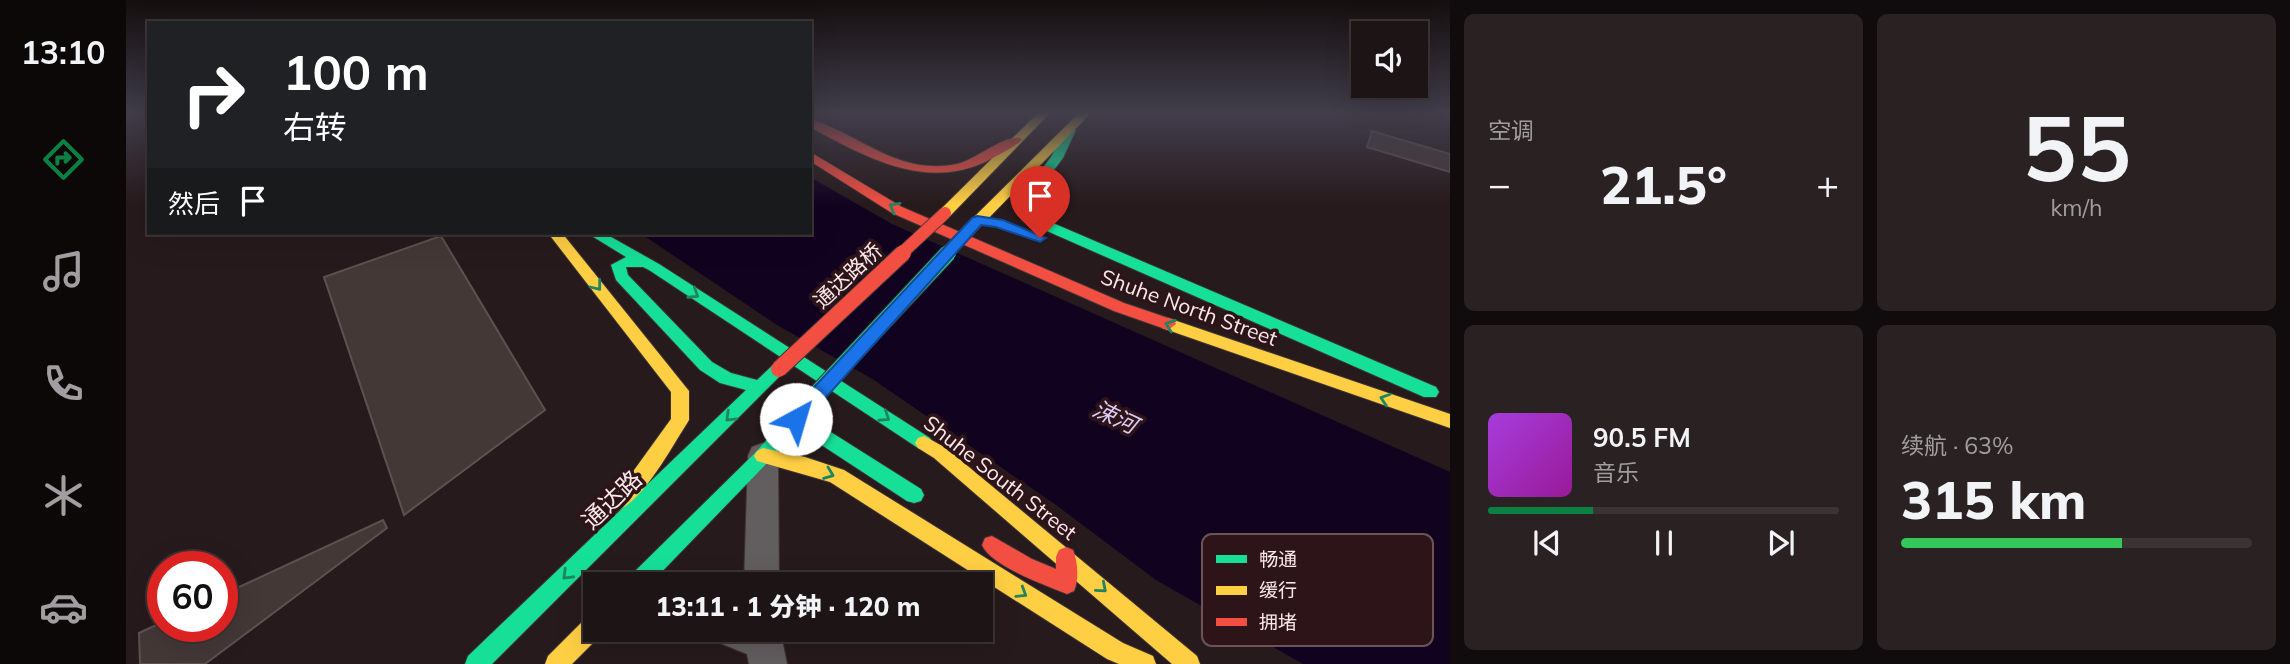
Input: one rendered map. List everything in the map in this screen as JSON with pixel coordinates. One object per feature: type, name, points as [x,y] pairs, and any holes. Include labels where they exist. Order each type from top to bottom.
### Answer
[{"type":"main road","points":[[838,143],[921,184]]},
{"type":"main road","points":[[852,143],[914,168],[947,170],[981,161],[1011,143]]},
{"type":"main road","name":"通达路桥","points":[[779,369],[1013,143]]},
{"type":"main road","points":[[648,572],[763,456],[817,393],[974,224],[1057,143]]},
{"type":"main road","points":[[1064,143],[1057,158],[1026,199],[1027,217],[1450,401]]},
{"type":"main road","name":"Shuhe North Street","points":[[812,157],[909,215],[1119,307],[1450,421]]},
{"type":"main road","points":[[974,224],[1006,225],[1318,355],[1330,364],[1325,371],[1302,372]]},
{"type":"main road","points":[[557,235],[680,391],[680,420],[639,480],[601,518]]},
{"type":"main road","name":"Shuhe South Street","points":[[598,235],[654,267],[940,453],[1066,557],[1189,664]]},
{"type":"main road","points":[[654,267],[628,261],[618,265],[621,277],[706,366],[726,378],[760,388]]},
{"type":"main road","name":"通达路","points":[[476,664],[779,369]]},
{"type":"main road","points":[[796,419],[931,506]]},
{"type":"main road","points":[[763,456],[805,465],[837,476],[1115,651],[1145,664]]},
{"type":"main road","points":[[978,536],[1025,566],[1067,584],[1066,557]]},
{"type":"main road","points":[[495,645],[535,585],[563,556]]},
{"type":"main road","points":[[556,664],[583,637]]},
{"type":"street","points":[[761,572],[763,456]]},
{"type":"water","name":"涑河","points":[[812,178],[892,224],[1450,472],[1450,664],[1303,664],[1272,646],[1433,646],[1433,534],[1202,534],[1202,606],[1156,580],[1056,505],[874,380],[777,325],[643,235],[812,235]]},
{"type":"building","points":[[1368,143],[1413,143],[1450,154],[1450,172],[1367,147]]},
{"type":"building","points":[[441,236],[545,410],[404,515],[324,277]]},
{"type":"building","points":[[383,520],[387,528],[238,639],[238,588]]},
{"type":"building","points":[[147,629],[147,642],[234,642],[205,664],[140,664],[139,633]]},
{"type":"traffic: fast","points":[[1064,143],[1057,158],[1026,199],[1027,217],[1430,392]]},
{"type":"traffic: fast","points":[[817,393],[971,228]]},
{"type":"traffic: fast","points":[[598,235],[654,267],[924,443]]},
{"type":"traffic: fast","points":[[639,263],[628,261],[618,265],[621,277],[706,366],[726,378],[760,388]]},
{"type":"traffic: fast","points":[[476,664],[779,369]]},
{"type":"traffic: fast","points":[[648,572],[763,456],[817,393]]},
{"type":"traffic: fast","points":[[796,419],[914,495]]},
{"type":"traffic: slow","points":[[945,213],[1014,143]]},
{"type":"traffic: slow","points":[[971,228],[1055,143]]},
{"type":"traffic: slow","points":[[557,235],[680,391],[680,420],[639,479],[617,502]]},
{"type":"traffic: slow","points":[[1168,324],[1450,421]]},
{"type":"traffic: slow","points":[[924,443],[940,453],[1189,664]]},
{"type":"traffic: slow","points":[[763,456],[805,465],[837,476],[1115,651],[1145,664]]},
{"type":"traffic: slow","points":[[556,664],[583,637]]},
{"type":"traffic: jam","points":[[850,143],[900,165],[938,170],[965,166],[1011,143]]},
{"type":"traffic: jam","points":[[812,157],[897,210],[1119,307],[1168,324]]},
{"type":"traffic: jam","points":[[779,369],[945,213]]},
{"type":"traffic: jam","points":[[992,545],[1025,566],[1067,584],[1066,557]]},
{"type":"route","points":[[796,419],[977,220],[998,223],[1040,238]]}]
